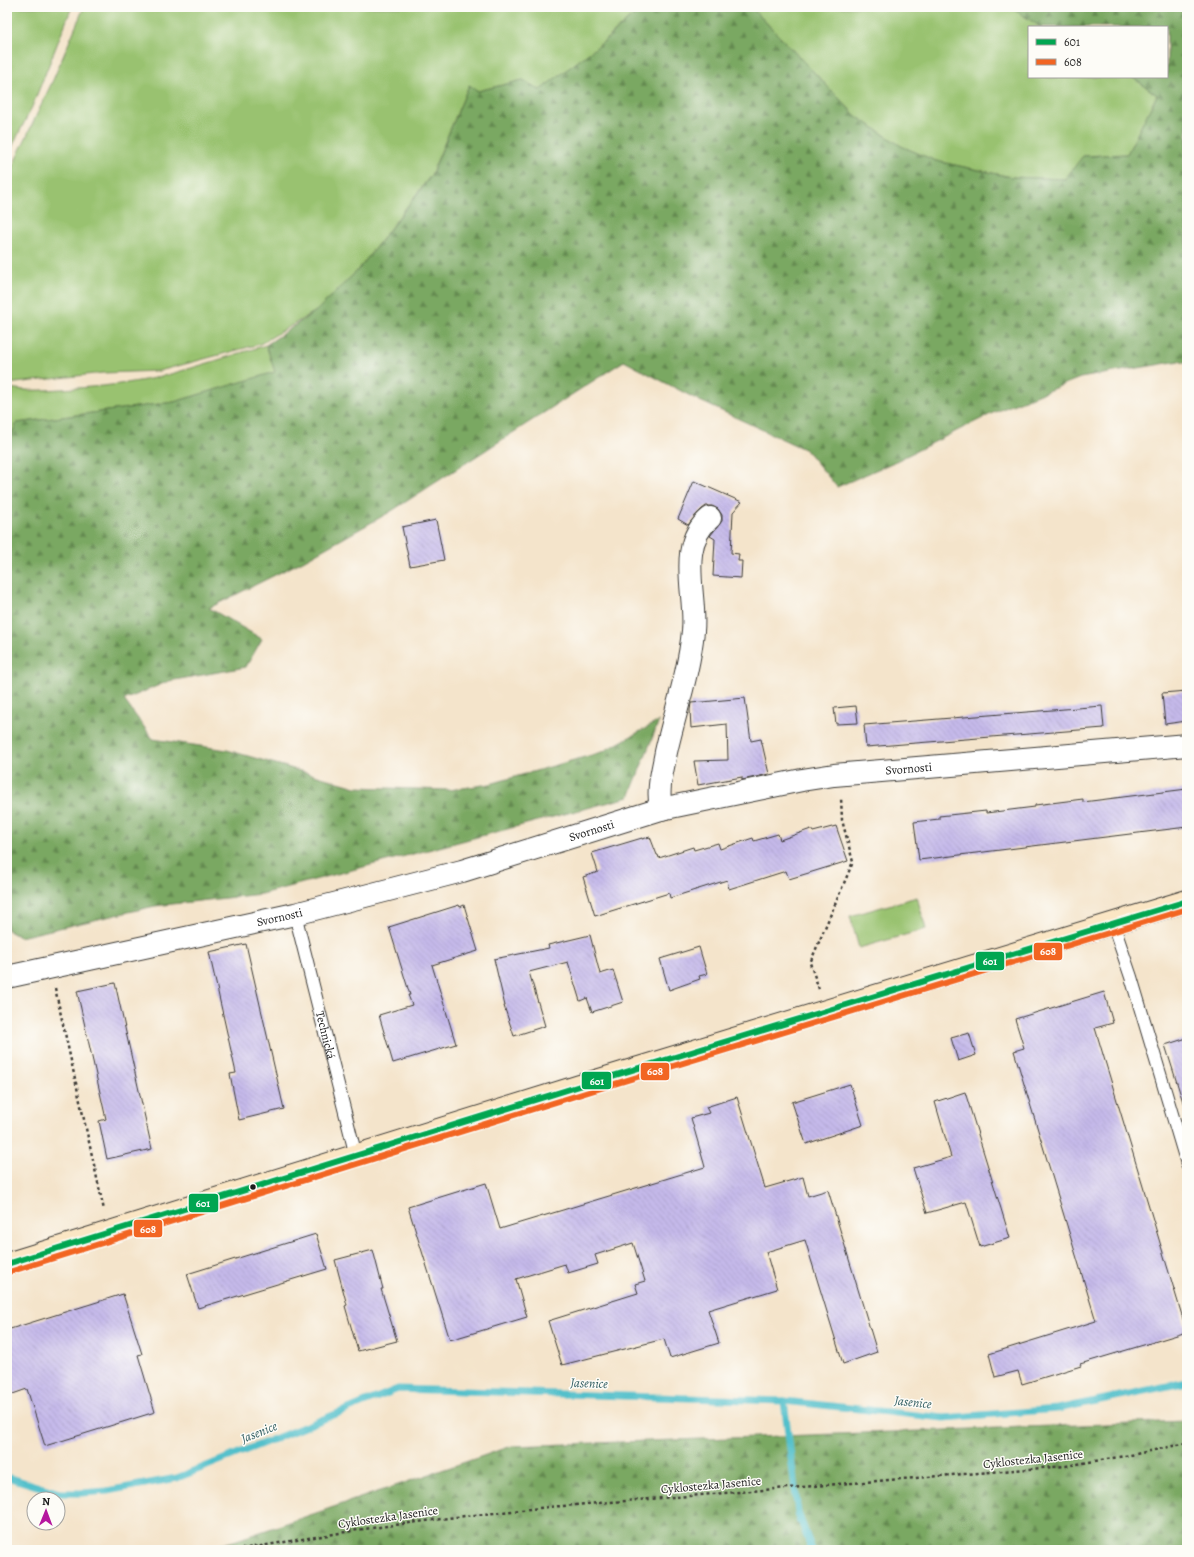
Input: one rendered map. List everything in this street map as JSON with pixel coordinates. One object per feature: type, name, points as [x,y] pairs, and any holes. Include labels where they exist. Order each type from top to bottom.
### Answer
[{"type":"street","points":[[661,809],[659,787],[671,730],[685,678],[693,630],[690,574],[691,550],[698,533],[710,518]]},
{"type":"street","name":"Svornosti","points":[[7,978],[295,914],[462,871],[661,809],[802,780],[839,775],[1187,746]]},
{"type":"street","points":[[7,1264],[583,1085],[1187,901]]},
{"type":"lane","name":"Technická","points":[[295,914],[356,1156]]},
{"type":"lane","points":[[1113,924],[1131,977],[1187,1164]]},
{"type":"path","points":[[819,989],[810,963],[853,862],[842,820],[839,775]]},
{"type":"path","points":[[55,988],[104,1211]]},
{"type":"path","name":"Cyklostezka Jasenice","points":[[236,1550],[364,1529],[549,1507],[1066,1466],[1136,1454],[1187,1442]]},
{"type":"green space","points":[[7,7],[72,7],[32,107],[7,157]]},
{"type":"green space","points":[[84,7],[642,7],[601,44],[540,90],[523,80],[478,91],[469,85],[431,175],[359,269],[316,311],[260,344],[159,371],[103,373],[7,384],[7,178],[53,80]]},
{"type":"green space","points":[[642,7],[751,7],[856,116],[901,146],[936,161],[1011,177],[1065,179],[1083,156],[1127,154],[1157,95],[1133,78],[1168,78],[1168,26],[1039,26],[1010,7],[1187,7],[1187,364],[1179,361],[1080,378],[997,411],[894,462],[837,487],[806,450],[700,401],[624,361],[390,512],[303,561],[209,608],[262,639],[246,667],[169,681],[124,700],[153,739],[227,750],[356,787],[449,790],[490,784],[602,752],[659,721],[629,797],[261,894],[155,906],[20,937],[7,930],[7,444],[17,423],[174,402],[275,372],[266,345],[316,311],[359,269],[431,176],[469,85],[478,91],[523,80],[540,90],[606,40]]},
{"type":"green space","points":[[751,7],[1010,7],[1039,26],[1028,26],[1028,78],[1133,78],[1157,95],[1127,154],[1083,156],[1065,179],[1011,177],[936,161],[901,146],[856,116]]},
{"type":"green space","points":[[266,345],[275,372],[174,402],[17,423],[7,444],[7,387],[20,390],[41,390],[128,383],[167,375]]},
{"type":"green space","points":[[917,897],[926,929],[859,948],[850,916]]},
{"type":"green space","points":[[1187,1421],[1187,1550],[199,1550],[234,1541],[512,1446]]},
{"type":"building","points":[[694,481],[742,502],[733,512],[731,553],[739,554],[738,561],[742,561],[741,578],[713,576],[715,539],[710,536],[722,521],[722,515],[718,509],[712,506],[706,506],[688,525],[678,519]]},
{"type":"building","points":[[436,520],[444,560],[410,566],[402,527]]},
{"type":"building","points":[[1187,691],[1187,721],[1165,724],[1162,693]]},
{"type":"building","points":[[745,698],[751,741],[761,739],[769,774],[742,780],[742,777],[698,785],[694,761],[728,760],[727,724],[691,728],[691,703]]},
{"type":"building","points":[[856,706],[858,723],[836,724],[834,708]]},
{"type":"building","points":[[1102,706],[1104,728],[866,747],[864,725]]},
{"type":"building","points":[[1187,789],[1187,827],[919,860],[914,822],[939,819],[939,816],[986,811],[986,813],[1083,799],[1083,802]]},
{"type":"building","points":[[836,826],[848,861],[789,879],[786,871],[729,889],[727,880],[670,898],[669,893],[595,916],[583,877],[598,872],[592,853],[642,838],[650,837],[659,858],[693,847],[694,850],[718,843],[720,849],[753,838],[754,841],[778,834],[780,840],[811,829],[813,832]]},
{"type":"building","points":[[459,905],[460,907],[464,905],[478,951],[432,965],[456,1044],[393,1063],[379,1015],[412,1005],[389,927]]},
{"type":"building","points":[[590,935],[600,974],[613,970],[623,1002],[592,1012],[587,998],[580,1001],[568,962],[529,972],[545,1026],[514,1036],[504,1006],[494,959],[549,948],[548,945]]},
{"type":"building","points":[[246,944],[284,1109],[239,1120],[230,1074],[236,1073],[209,952]]},
{"type":"building","points":[[699,947],[707,974],[699,976],[700,979],[669,990],[660,959]]},
{"type":"building","points":[[115,983],[152,1149],[107,1159],[99,1121],[106,1119],[77,991]]},
{"type":"building","points":[[1104,992],[1113,1023],[1095,1028],[1187,1332],[1080,1364],[1081,1366],[1022,1384],[1018,1371],[995,1377],[989,1354],[1096,1321],[1014,1051],[1024,1048],[1015,1019]]},
{"type":"building","points":[[969,1033],[976,1055],[958,1061],[951,1038]]},
{"type":"building","points":[[1187,1038],[1187,1101],[1183,1102],[1165,1045]]},
{"type":"building","points":[[850,1084],[863,1125],[806,1144],[792,1102]]},
{"type":"building","points":[[965,1092],[1010,1238],[980,1247],[966,1202],[927,1213],[913,1168],[951,1157],[935,1102]]},
{"type":"building","points":[[737,1097],[765,1188],[803,1177],[808,1196],[828,1190],[877,1352],[843,1364],[805,1240],[766,1252],[777,1289],[708,1310],[719,1343],[670,1358],[664,1339],[562,1365],[548,1321],[638,1293],[635,1284],[645,1281],[633,1243],[595,1255],[598,1264],[568,1273],[565,1264],[516,1279],[527,1317],[450,1340],[408,1207],[486,1183],[500,1229],[705,1167],[691,1118],[709,1113],[706,1107]]},
{"type":"building","points":[[316,1234],[327,1269],[198,1308],[187,1274]]},
{"type":"building","points":[[373,1250],[383,1289],[381,1289],[397,1341],[358,1351],[345,1306],[347,1305],[335,1260]]},
{"type":"building","points":[[123,1294],[142,1354],[138,1355],[155,1412],[45,1446],[27,1389],[7,1396],[7,1330]]},
{"type":"waterway","name":"Jasenice","points":[[7,1477],[60,1493],[107,1491],[177,1478],[398,1389],[784,1401],[944,1418],[1057,1409],[1187,1382]]},
{"type":"waterway","points":[[784,1401],[798,1513],[812,1550]]},
{"type":"transit line","name":"601","points":[[7,1264],[583,1085],[1187,901]]},
{"type":"transit line","name":"608","points":[[9,1272],[585,1093],[1187,909]]}]
